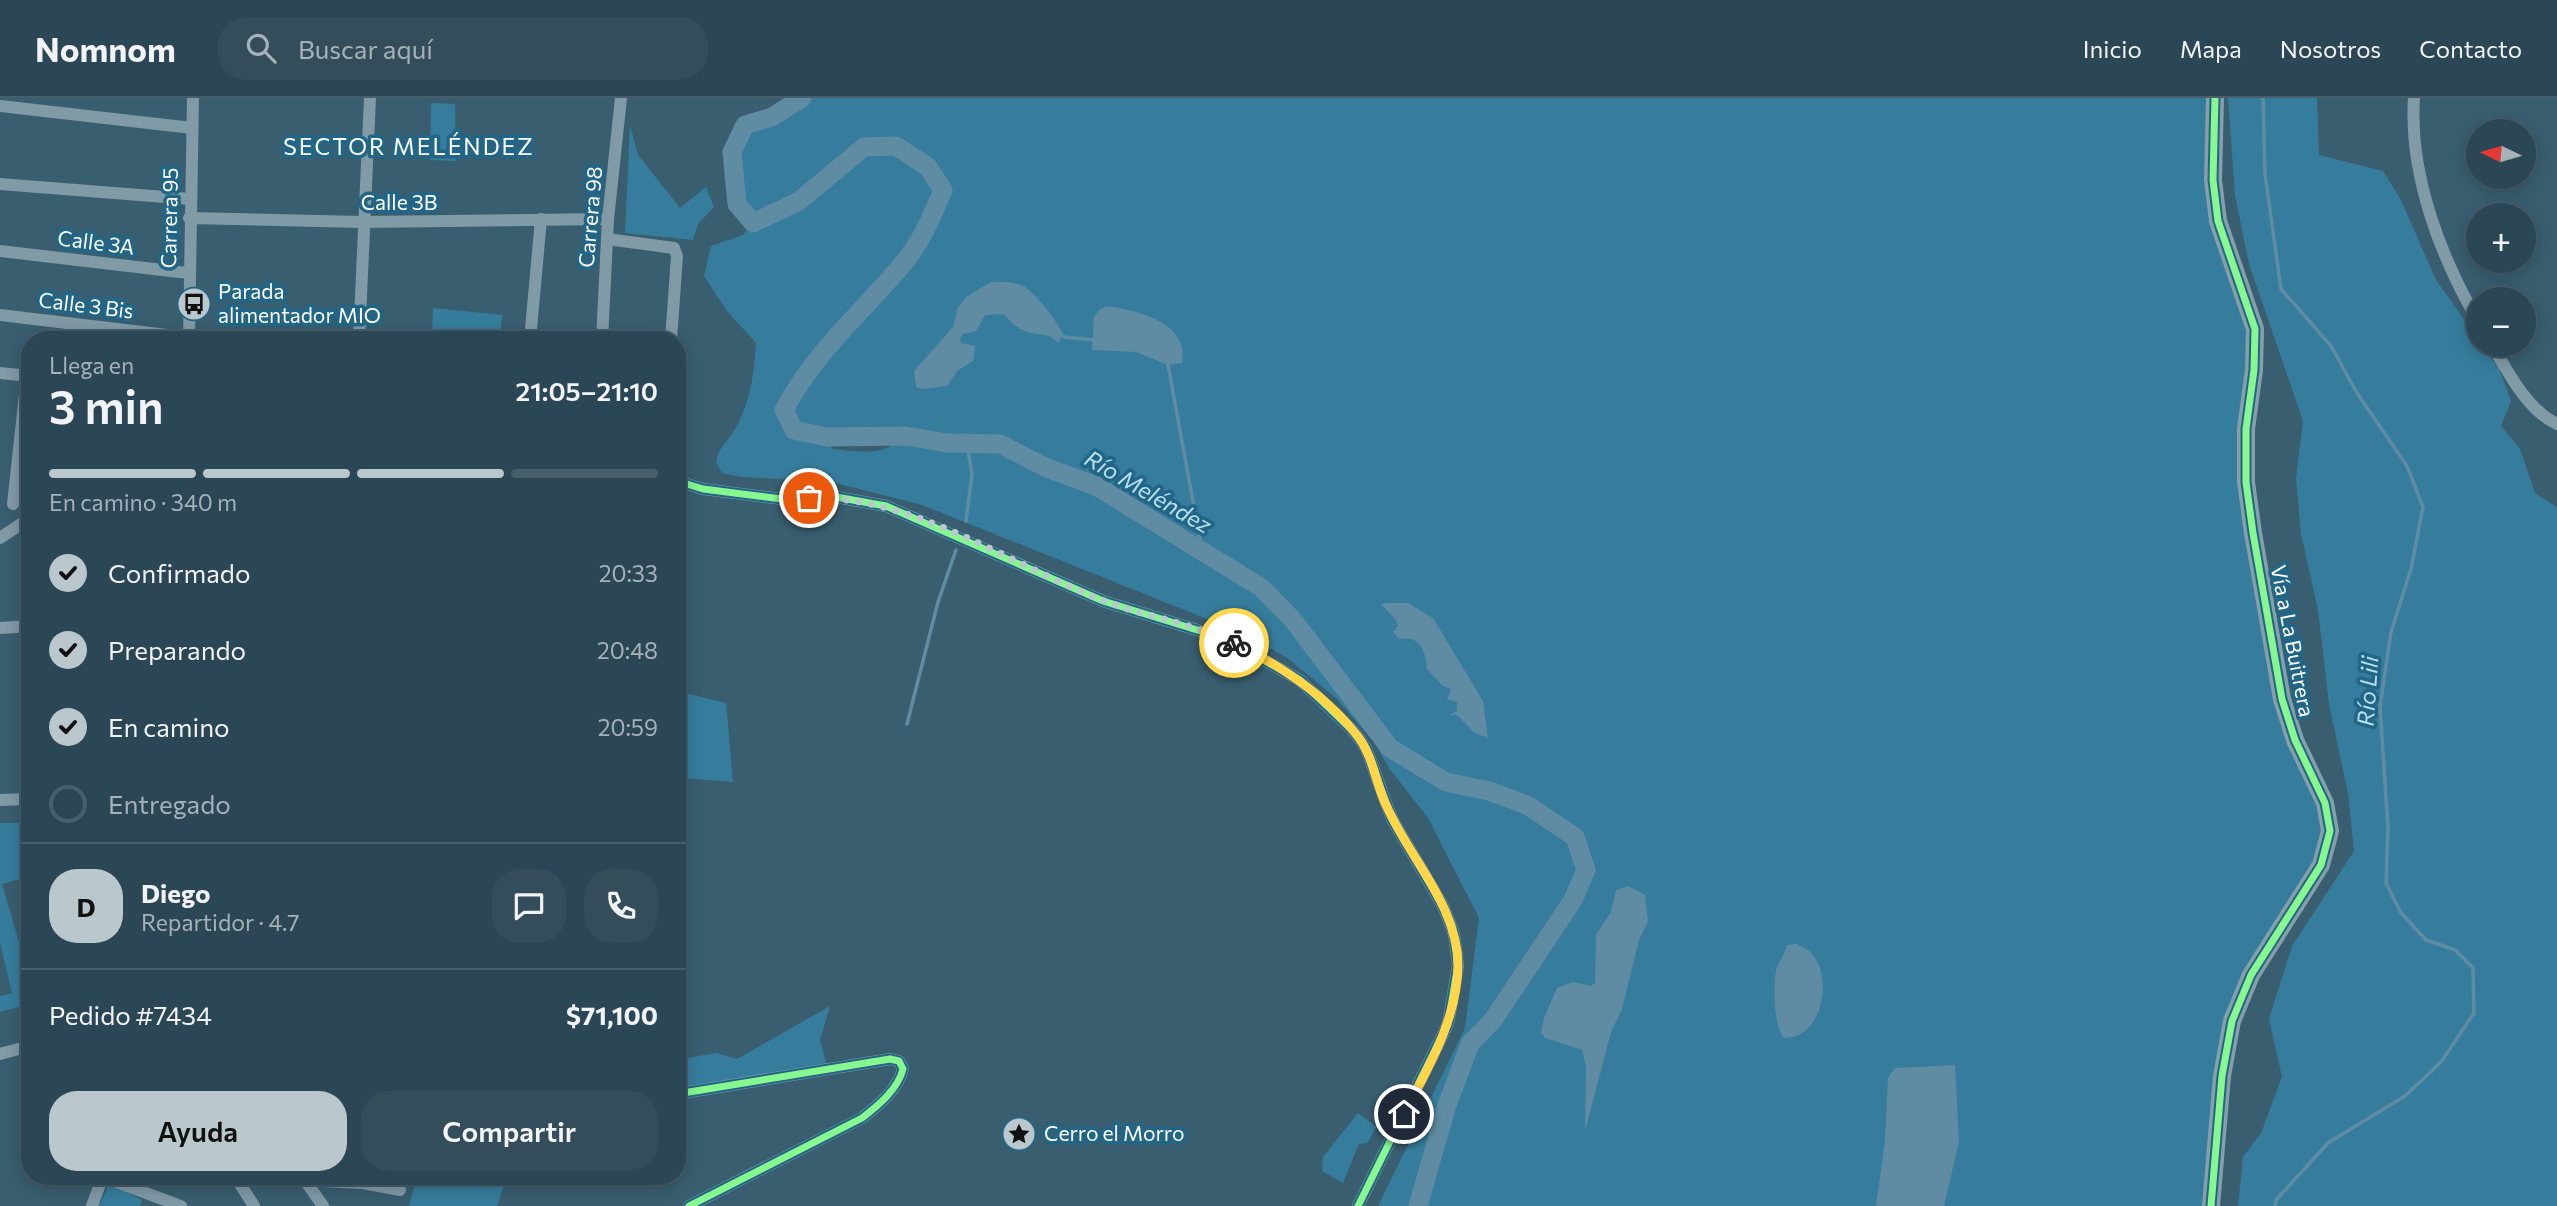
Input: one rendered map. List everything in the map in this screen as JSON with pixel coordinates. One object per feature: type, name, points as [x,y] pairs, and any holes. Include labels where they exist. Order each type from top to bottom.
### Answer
[{"type":"street","name":"Carrera 95","points":[[190,331],[188,273],[192,98]]},
{"type":"street","points":[[359,331],[362,222],[370,98]]},
{"type":"street","name":"Carrera 98","points":[[602,331],[608,219],[621,98]]},
{"type":"street","name":"Vía a La Buitrera","points":[[2211,1206],[2222,1076],[2232,1021],[2251,975],[2321,865],[2330,831],[2325,803],[2288,720],[2253,533],[2246,482],[2246,429],[2254,370],[2255,330],[2218,221],[2213,180],[2215,98]]},
{"type":"street","points":[[2414,98],[2420,170],[2441,248],[2466,297]]},
{"type":"street","points":[[0,106],[192,128]]},
{"type":"street","points":[[0,184],[190,199]]},
{"type":"street","name":"Calle 3B","points":[[189,218],[362,222],[608,219]]},
{"type":"street","points":[[531,331],[541,219]]},
{"type":"street","points":[[607,239],[674,248],[677,256],[672,331]]},
{"type":"street","name":"Calle 3A","points":[[0,251],[188,273]]},
{"type":"street","name":"Calle 3 Bis","points":[[0,315],[134,331]]},
{"type":"street","points":[[2499,357],[2518,387],[2552,421]]},
{"type":"street","points":[[0,373],[21,375]]},
{"type":"street","points":[[13,504],[21,436]]},
{"type":"street","points":[[686,484],[703,489],[782,499],[836,497],[886,506],[1103,601],[1223,638],[1300,680],[1355,733],[1366,748],[1392,819],[1443,906],[1454,934],[1458,965],[1448,1024],[1358,1206]]},
{"type":"street","points":[[0,538],[21,525]]},
{"type":"street","points":[[0,628],[21,627]]},
{"type":"street","points":[[0,800],[21,799]]},
{"type":"street","points":[[0,1054],[21,1048]]},
{"type":"street","points":[[686,1093],[882,1060],[899,1061],[903,1069],[901,1078],[879,1105],[862,1118],[689,1206]]},
{"type":"street","points":[[92,1206],[100,1185]]},
{"type":"street","points":[[123,1185],[162,1202],[180,1206]]},
{"type":"street","points":[[241,1185],[254,1206]]},
{"type":"street","points":[[307,1185],[323,1206]]},
{"type":"street","points":[[312,1193],[318,1185]]},
{"type":"street","points":[[374,1185],[400,1190]]},
{"type":"shaded area","points":[[802,98],[2215,98],[2213,180],[2248,303],[2246,429],[2282,699],[2330,831],[2240,997],[2211,1206],[1378,1206],[1465,1028],[1479,918],[1428,818],[1389,768],[1374,742],[1335,697],[1286,657],[1242,633],[922,505],[828,481],[742,477],[722,473],[716,462],[717,457],[745,408],[753,376],[756,343],[727,311],[704,276],[711,246],[743,235],[753,223],[735,188],[733,176],[736,151],[745,125],[772,117]],"holes":[[[901,436],[888,448],[870,452],[851,451],[832,449],[828,437]]]},
{"type":"shaded area","points":[[2228,98],[2317,98],[2319,155],[2383,171],[2401,200],[2436,280],[2466,322],[2466,357],[2490,357],[2499,369],[2511,401],[2501,426],[2520,449],[2535,493],[2557,507],[2557,1206],[2238,1206],[2243,1157],[2261,1133],[2282,1077],[2269,1019],[2292,946],[2354,851],[2348,793],[2329,704],[2318,610],[2301,534],[2296,478],[2303,421],[2249,264],[2235,195]]},
{"type":"shaded area","points":[[431,103],[455,104],[456,161],[430,160]]},
{"type":"shaded area","points":[[630,125],[638,155],[680,208],[706,187],[714,207],[698,224],[693,240],[625,233]]},
{"type":"shaded area","points":[[991,282],[1025,287],[1047,310],[1064,337],[1061,337],[1059,343],[1052,338],[1020,329],[1004,314],[985,315],[976,331],[963,334],[960,339],[961,343],[975,346],[973,361],[957,371],[947,386],[923,389],[916,387],[914,371],[953,327],[958,307],[966,297]]},
{"type":"shaded area","points":[[1108,306],[1134,311],[1160,321],[1178,338],[1182,349],[1182,363],[1168,365],[1136,352],[1092,350],[1094,317],[1100,309]]},
{"type":"shaded area","points":[[433,308],[502,315],[501,331],[432,331]]},
{"type":"shaded area","points":[[1408,603],[1433,618],[1483,701],[1488,738],[1475,733],[1457,715],[1449,715],[1457,711],[1457,702],[1447,699],[1451,689],[1443,686],[1427,669],[1425,656],[1417,642],[1406,638],[1399,639],[1393,632],[1398,626],[1381,604]]},
{"type":"shaded area","points":[[686,693],[726,703],[733,782],[686,778]]},
{"type":"shaded area","points":[[0,823],[21,823],[21,879],[2,884],[21,949],[21,1006],[0,1012],[0,996],[12,993],[0,943]]},
{"type":"shaded area","points":[[1628,886],[1645,895],[1648,922],[1639,940],[1622,1009],[1611,1032],[1585,1131],[1586,1067],[1582,1050],[1545,1038],[1541,1033],[1544,1018],[1557,988],[1573,982],[1591,986],[1595,983],[1596,935],[1611,912],[1616,890]]},
{"type":"shaded area","points":[[1797,944],[1810,952],[1818,963],[1823,990],[1816,1018],[1808,1028],[1797,1036],[1784,1038],[1776,1016],[1776,971],[1787,945]]},
{"type":"shaded area","points":[[830,1006],[820,1040],[827,1066],[686,1090],[686,1058],[716,1053],[737,1059]]},
{"type":"shaded area","points":[[1955,1065],[1959,1142],[1944,1206],[1876,1206],[1885,1140],[1888,1078],[1895,1068]]},
{"type":"shaded area","points":[[1358,1113],[1377,1127],[1367,1143],[1359,1144],[1343,1183],[1322,1171],[1323,1157]]},
{"type":"shaded area","points":[[109,1185],[142,1200],[140,1206],[99,1206]]},
{"type":"shaded area","points":[[415,1185],[504,1185],[497,1206],[409,1206]]},
{"type":"waterway","name":"Río Meléndez","points":[[802,98],[772,117],[745,125],[732,152],[737,204],[753,223],[799,201],[864,147],[896,146],[928,167],[943,190],[926,229],[909,257],[839,334],[796,389],[784,410],[794,430],[827,437],[906,436],[947,443],[1000,444],[1047,468],[1096,486],[1262,588],[1293,620],[1390,748],[1446,782],[1489,791],[1527,805],[1575,837],[1586,870],[1573,900],[1493,1020],[1470,1044],[1447,1105],[1418,1206]]},
{"type":"waterway","name":"Río Lili","points":[[2263,98],[2265,174],[2281,289],[2331,346],[2357,393],[2407,466],[2423,507],[2411,569],[2391,632],[2380,707],[2388,828],[2386,883],[2401,913],[2426,940],[2455,950],[2473,968],[2474,1013],[2441,1062],[2405,1096],[2328,1143],[2276,1200],[2275,1206]]},
{"type":"waterway","points":[[1064,337],[1093,340]]},
{"type":"waterway","points":[[1168,365],[1202,551]]},
{"type":"waterway","points":[[966,521],[972,474],[967,445]]},
{"type":"waterway","points":[[907,724],[938,602],[956,550]]},
{"type":"cycle path","points":[[2211,1206],[2222,1076],[2232,1021],[2251,975],[2321,865],[2330,831],[2325,803],[2295,740],[2282,699],[2253,533],[2246,482],[2246,429],[2254,370],[2255,329],[2218,221],[2213,180],[2215,98]]},
{"type":"cycle path","points":[[686,484],[703,489],[782,499],[836,497],[886,506],[1103,601],[1223,638],[1300,680],[1355,733],[1366,748],[1392,819],[1443,906],[1454,934],[1458,965],[1448,1024],[1358,1206]]},
{"type":"cycle path","points":[[686,1093],[890,1059],[899,1061],[903,1069],[892,1090],[862,1118],[689,1206]]},
{"type":"way so far","points":[[809,498],[836,497],[886,506],[1103,601],[1234,643]]},
{"type":"place","name":"Parada alimentador MIO","points":[[194,304]]},
{"type":"place","name":"Cerro el Morro","points":[[1019,1134]]},
{"type":"district","name":"SECTOR MELÉNDEZ","points":[[409,147]]},
{"type":"route","points":[[1234,643],[1300,680],[1355,733],[1366,748],[1392,819],[1443,906],[1454,934],[1458,965],[1448,1024],[1404,1114]]}]
